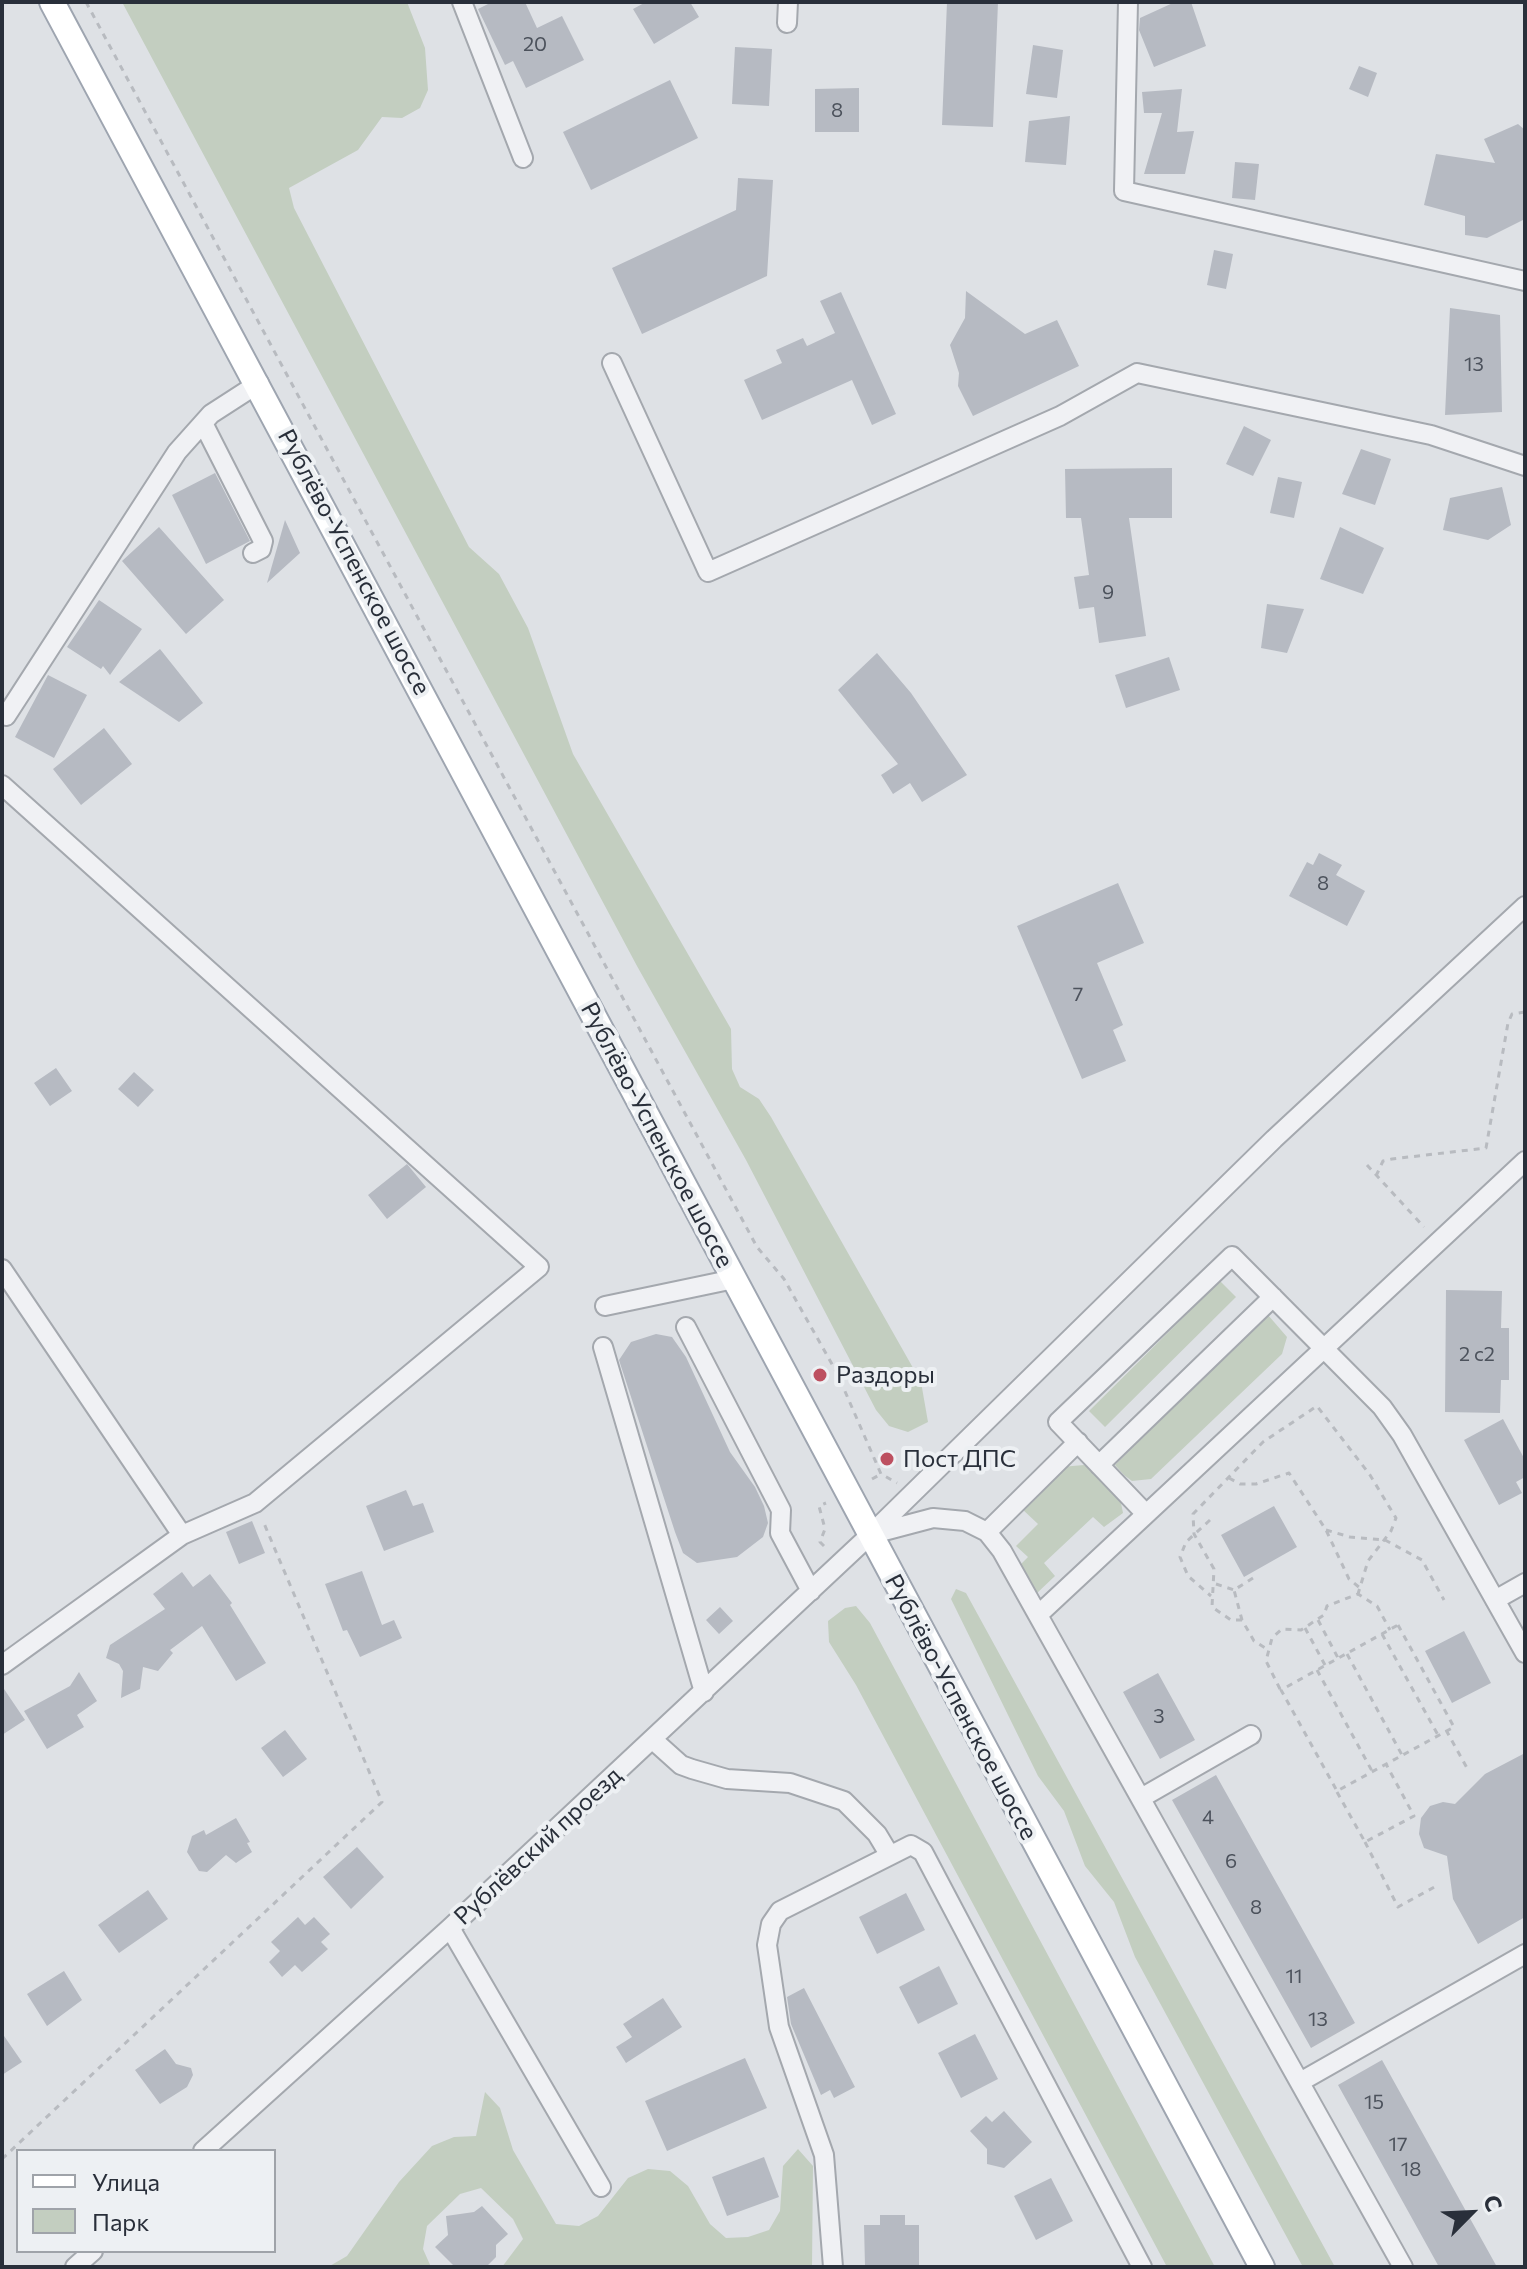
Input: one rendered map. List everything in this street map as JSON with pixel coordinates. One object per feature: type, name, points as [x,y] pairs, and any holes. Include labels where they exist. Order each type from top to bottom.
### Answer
[{"type":"main road","name":"Рублёво-Успенское шоссе","points":[[52,2],[259,383],[869,1536],[1262,2267]]},
{"type":"street","points":[[462,2],[523,158]]},
{"type":"street","points":[[787,23],[788,2]]},
{"type":"street","points":[[1128,2],[1124,191],[1525,281]]},
{"type":"street","points":[[612,363],[708,572],[1060,416],[1137,373],[1431,435],[1525,466]]},
{"type":"street","points":[[6,716],[177,452],[203,423],[259,383]]},
{"type":"street","points":[[203,423],[263,541],[261,549],[253,553]]},
{"type":"street","points":[[2,785],[539,1267],[255,1503],[182,1535],[2,1665]]},
{"type":"street","name":"Рублёвский проезд","points":[[205,2149],[450,1928],[704,1692],[914,1493],[1274,1139],[1525,906]]},
{"type":"street","points":[[1038,1615],[1525,1161]]},
{"type":"street","points":[[1146,1514],[1058,1422],[1232,1256],[1382,1407],[1402,1435],[1525,1653]]},
{"type":"street","points":[[2,1269],[182,1535]]},
{"type":"street","points":[[605,1306],[734,1279]]},
{"type":"street","points":[[1099,1465],[1273,1297]]},
{"type":"street","points":[[686,1327],[781,1510],[780,1533],[811,1591]]},
{"type":"street","points":[[603,1347],[704,1692]]},
{"type":"street","points":[[987,1532],[1078,1442]]},
{"type":"street","points":[[869,1536],[902,1524],[933,1518],[965,1521],[987,1532],[1002,1551],[1403,2267]]},
{"type":"street","points":[[1495,1600],[1525,1583]]},
{"type":"street","points":[[1141,1798],[1251,1735]]},
{"type":"street","points":[[652,1739],[681,1765],[692,1769],[727,1779],[790,1783],[844,1801],[877,1834],[889,1854]]},
{"type":"street","points":[[833,2267],[824,2155],[779,2027],[767,1945],[771,1924],[780,1911],[911,1845],[923,1852],[1142,2267]]},
{"type":"street","points":[[450,1928],[601,2187]]},
{"type":"street","points":[[1300,2082],[1525,1954]]},
{"type":"street","points":[[75,2267],[91,2253]]},
{"type":"path","points":[[86,2],[757,1247],[784,1279],[837,1373],[881,1474],[914,1493]]},
{"type":"path","points":[[1376,1176],[1383,1161],[1486,1148],[1508,1023],[1512,1014],[1525,1012]]},
{"type":"path","points":[[1367,1165],[1438,1241]]},
{"type":"path","points":[[1242,1620],[1219,1614],[1212,1607],[1211,1596],[1216,1584],[1214,1569],[1194,1534],[1193,1514],[1263,1442],[1317,1406],[1370,1475],[1396,1518],[1385,1540],[1368,1561],[1358,1594]]},
{"type":"path","points":[[1229,1478],[1240,1484],[1256,1484],[1289,1473],[1326,1530],[1349,1579],[1360,1588]]},
{"type":"path","points":[[872,1479],[881,1474]]},
{"type":"path","points":[[2,2159],[382,1802],[255,1503]]},
{"type":"path","points":[[824,1546],[820,1542],[825,1529],[819,1506],[826,1503]]},
{"type":"path","points":[[1210,1520],[1186,1542],[1180,1557],[1188,1576],[1211,1596]]},
{"type":"path","points":[[1326,1530],[1350,1537],[1385,1540],[1422,1560],[1444,1600]]},
{"type":"path","points":[[1234,1590],[1253,1578]]},
{"type":"path","points":[[1216,1584],[1234,1590]]},
{"type":"path","points":[[1234,1590],[1242,1620],[1254,1641],[1267,1649]]},
{"type":"path","points":[[1358,1594],[1327,1606],[1318,1620],[1305,1628],[1282,1629],[1267,1649],[1266,1661],[1398,1907],[1438,1885]]},
{"type":"path","points":[[1358,1594],[1377,1606],[1390,1630]]},
{"type":"path","points":[[1318,1620],[1338,1658]]},
{"type":"path","points":[[1281,1690],[1398,1625],[1454,1727],[1337,1791]]},
{"type":"path","points":[[1305,1628],[1325,1665]]},
{"type":"path","points":[[1382,1634],[1438,1735]]},
{"type":"path","points":[[1347,1654],[1402,1755]]},
{"type":"path","points":[[1317,1670],[1372,1771]]},
{"type":"path","points":[[1446,1730],[1467,1768]]},
{"type":"path","points":[[1365,1842],[1414,1816],[1386,1764]]},
{"type":"green space","points":[[122,2],[407,2],[425,48],[428,90],[420,108],[402,118],[382,117],[358,150],[289,188],[294,208],[469,547],[499,574],[528,628],[573,754],[731,1029],[732,1069],[740,1087],[759,1099],[771,1117],[921,1382],[928,1422],[908,1432],[889,1426],[876,1410],[746,1160],[637,966]]},
{"type":"green space","points":[[1220,1281],[1236,1297],[1105,1427],[1089,1411]]},
{"type":"green space","points":[[1268,1315],[1287,1337],[1282,1354],[1151,1479],[1132,1481],[1124,1475],[1115,1465]]},
{"type":"green space","points":[[1084,1465],[1094,1470],[1120,1498],[1123,1513],[1104,1527],[1093,1517],[1044,1563],[1055,1576],[1036,1594],[1019,1566],[1028,1557],[1016,1546],[1038,1524],[1021,1508],[1061,1467]]},
{"type":"green space","points":[[956,1589],[966,1593],[1335,2267],[1303,2267],[1135,1957],[1114,1902],[1085,1866],[1064,1811],[1038,1776],[951,1599]]},
{"type":"green space","points":[[856,1606],[870,1623],[1215,2267],[1167,2267],[856,1685],[829,1642],[828,1621],[845,1608]]},
{"type":"green space","points":[[485,2092],[500,2108],[513,2150],[556,2224],[579,2226],[598,2216],[628,2178],[648,2169],[670,2171],[688,2186],[710,2224],[726,2238],[748,2237],[769,2230],[780,2211],[783,2166],[798,2149],[813,2166],[812,2267],[502,2267],[523,2239],[513,2219],[481,2188],[460,2194],[427,2226],[423,2249],[431,2267],[328,2267],[347,2256],[399,2182],[432,2146],[454,2137],[476,2136]]},
{"type":"building","points":[[492,2],[525,2],[537,28],[562,16],[584,60],[526,88],[513,61],[505,65],[478,9]]},
{"type":"building","points":[[646,2],[690,2],[699,17],[654,44],[633,9]]},
{"type":"building","points":[[947,2],[998,2],[993,127],[942,125]]},
{"type":"building","points":[[1175,2],[1191,2],[1206,46],[1154,67],[1139,30],[1140,18]]},
{"type":"building","points":[[1033,45],[1063,50],[1057,98],[1026,94]]},
{"type":"building","points":[[735,47],[772,49],[769,106],[732,104]]},
{"type":"building","points":[[1359,66],[1377,73],[1368,97],[1349,89]]},
{"type":"building","points":[[670,80],[698,138],[591,190],[563,132]]},
{"type":"building","points":[[859,88],[859,132],[815,132],[815,89]]},
{"type":"building","points":[[1182,89],[1177,132],[1194,131],[1185,174],[1144,174],[1162,113],[1144,113],[1142,92]]},
{"type":"building","points":[[1070,116],[1066,165],[1025,162],[1029,121]]},
{"type":"building","points":[[1518,124],[1525,130],[1525,219],[1487,238],[1465,235],[1465,216],[1424,205],[1436,154],[1495,163],[1484,139]]},
{"type":"building","points":[[1235,162],[1259,164],[1255,200],[1232,198]]},
{"type":"building","points":[[738,178],[773,180],[767,276],[642,334],[612,268],[736,210]]},
{"type":"building","points":[[1214,250],[1233,254],[1226,289],[1207,285]]},
{"type":"building","points":[[966,291],[1025,334],[1057,320],[1079,366],[973,416],[958,386],[959,373],[950,345],[965,318]]},
{"type":"building","points":[[841,292],[896,414],[872,425],[852,380],[762,420],[744,380],[782,363],[776,350],[803,338],[807,346],[835,333],[820,301]]},
{"type":"building","points":[[1450,308],[1500,315],[1502,412],[1445,415]]},
{"type":"building","points":[[1244,426],[1271,440],[1253,476],[1226,464]]},
{"type":"building","points":[[1361,449],[1391,459],[1375,505],[1342,494]]},
{"type":"building","points":[[1172,468],[1172,518],[1129,518],[1146,636],[1099,643],[1094,607],[1079,609],[1074,577],[1089,575],[1081,518],[1066,518],[1065,469]]},
{"type":"building","points":[[215,473],[250,541],[206,564],[172,495]]},
{"type":"building","points":[[1278,477],[1302,482],[1294,518],[1270,513]]},
{"type":"building","points":[[1502,487],[1511,525],[1488,540],[1443,530],[1450,498]]},
{"type":"building","points":[[285,520],[300,553],[267,583]]},
{"type":"building","points":[[159,527],[224,600],[186,634],[122,561]]},
{"type":"building","points":[[1340,527],[1384,548],[1363,594],[1320,579]]},
{"type":"building","points":[[99,600],[142,629],[110,675],[103,666],[101,669],[67,647]]},
{"type":"building","points":[[1267,604],[1304,609],[1287,653],[1261,648]]},
{"type":"building","points":[[160,649],[203,703],[179,722],[119,682]]},
{"type":"building","points":[[877,653],[911,693],[967,775],[922,802],[910,783],[893,794],[881,775],[898,764],[838,690]]},
{"type":"building","points":[[1169,657],[1180,690],[1126,708],[1115,675]]},
{"type":"building","points":[[48,675],[87,695],[54,758],[15,737]]},
{"type":"building","points":[[104,728],[132,764],[81,805],[53,769]]},
{"type":"building","points":[[1319,853],[1342,865],[1336,875],[1365,891],[1347,926],[1289,896],[1307,862],[1313,865]]},
{"type":"building","points":[[1118,883],[1144,943],[1097,963],[1123,1025],[1113,1030],[1126,1061],[1082,1079],[1017,926]]},
{"type":"building","points":[[56,1068],[72,1091],[50,1106],[34,1083]]},
{"type":"building","points":[[134,1072],[154,1090],[138,1107],[118,1089]]},
{"type":"building","points":[[407,1164],[426,1187],[387,1219],[368,1195]]},
{"type":"building","points":[[1446,1290],[1502,1291],[1501,1328],[1509,1328],[1509,1380],[1501,1380],[1500,1413],[1445,1412]]},
{"type":"building","points":[[656,1334],[672,1337],[686,1357],[730,1452],[755,1487],[764,1506],[768,1523],[763,1537],[737,1557],[697,1563],[683,1553],[675,1532],[619,1360],[631,1342]]},
{"type":"building","points":[[1503,1419],[1525,1460],[1525,1477],[1516,1482],[1522,1493],[1499,1505],[1464,1440]]},
{"type":"building","points":[[406,1490],[413,1506],[423,1503],[434,1532],[384,1551],[366,1506]]},
{"type":"building","points":[[1274,1506],[1297,1547],[1244,1577],[1221,1535]]},
{"type":"building","points":[[252,1521],[265,1553],[239,1564],[226,1532]]},
{"type":"building","points":[[362,1571],[382,1625],[394,1620],[402,1638],[360,1657],[347,1630],[343,1631],[325,1584]]},
{"type":"building","points":[[182,1572],[193,1587],[210,1574],[232,1603],[230,1605],[266,1663],[236,1681],[202,1626],[170,1650],[173,1653],[158,1671],[143,1667],[140,1689],[121,1698],[123,1671],[119,1664],[106,1658],[110,1645],[165,1609],[153,1594]]},
{"type":"building","points":[[720,1607],[733,1621],[719,1634],[706,1620]]},
{"type":"building","points":[[1464,1631],[1491,1683],[1452,1703],[1425,1651]]},
{"type":"building","points":[[79,1672],[97,1701],[77,1715],[84,1727],[47,1749],[24,1711],[70,1686]]},
{"type":"building","points":[[1158,1673],[1195,1740],[1160,1759],[1123,1692]]},
{"type":"building","points":[[2,1686],[25,1720],[2,1735]]},
{"type":"building","points":[[285,1730],[307,1759],[283,1777],[261,1748]]},
{"type":"building","points":[[1525,1753],[1525,1917],[1478,1944],[1453,1899],[1447,1856],[1424,1848],[1419,1834],[1421,1818],[1430,1806],[1443,1802],[1455,1804],[1485,1774]]},
{"type":"building","points":[[1216,1775],[1355,2023],[1311,2048],[1172,1800]]},
{"type":"building","points":[[236,1818],[250,1842],[247,1843],[252,1852],[236,1863],[226,1855],[207,1872],[199,1871],[187,1852],[192,1836],[204,1830],[206,1835]]},
{"type":"building","points":[[357,1847],[384,1877],[351,1909],[323,1877]]},
{"type":"building","points":[[148,1890],[168,1919],[119,1953],[98,1925]]},
{"type":"building","points":[[906,1893],[925,1930],[877,1954],[859,1917]]},
{"type":"building","points":[[298,1917],[305,1925],[314,1917],[330,1934],[321,1942],[328,1949],[302,1972],[295,1965],[282,1977],[269,1962],[280,1951],[271,1942]]},
{"type":"building","points":[[939,1966],[958,2004],[918,2024],[899,1987]]},
{"type":"building","points":[[64,1971],[82,2000],[47,2026],[27,1994]]},
{"type":"building","points":[[804,1988],[855,2087],[834,2098],[830,2090],[821,2095],[791,2024],[787,1997]]},
{"type":"building","points":[[663,1998],[682,2027],[626,2063],[616,2047],[632,2037],[623,2024]]},
{"type":"building","points":[[2,2033],[22,2062],[2,2075]]},
{"type":"building","points":[[975,2034],[998,2079],[961,2098],[938,2053]]},
{"type":"building","points":[[165,2049],[176,2064],[191,2068],[193,2075],[187,2087],[160,2104],[135,2070]]},
{"type":"building","points":[[745,2058],[767,2108],[667,2151],[645,2101]]},
{"type":"building","points":[[1382,2060],[1497,2267],[1439,2267],[1338,2085]]},
{"type":"building","points":[[1004,2111],[1032,2142],[1004,2168],[987,2164],[987,2149],[970,2131],[986,2116],[992,2122]]},
{"type":"building","points":[[764,2157],[779,2197],[727,2216],[712,2177]]},
{"type":"building","points":[[1051,2178],[1073,2221],[1036,2240],[1014,2196]]},
{"type":"building","points":[[482,2206],[508,2234],[496,2245],[496,2257],[487,2266],[455,2267],[435,2247],[448,2235],[446,2216],[474,2212]]},
{"type":"building","points":[[880,2215],[905,2215],[905,2225],[919,2225],[919,2266],[865,2266],[864,2225],[880,2225]]},
{"type":"place","name":"Раздоры","points":[[820,1375]]},
{"type":"place","name":"Пост ДПС","points":[[887,1459]]}]
